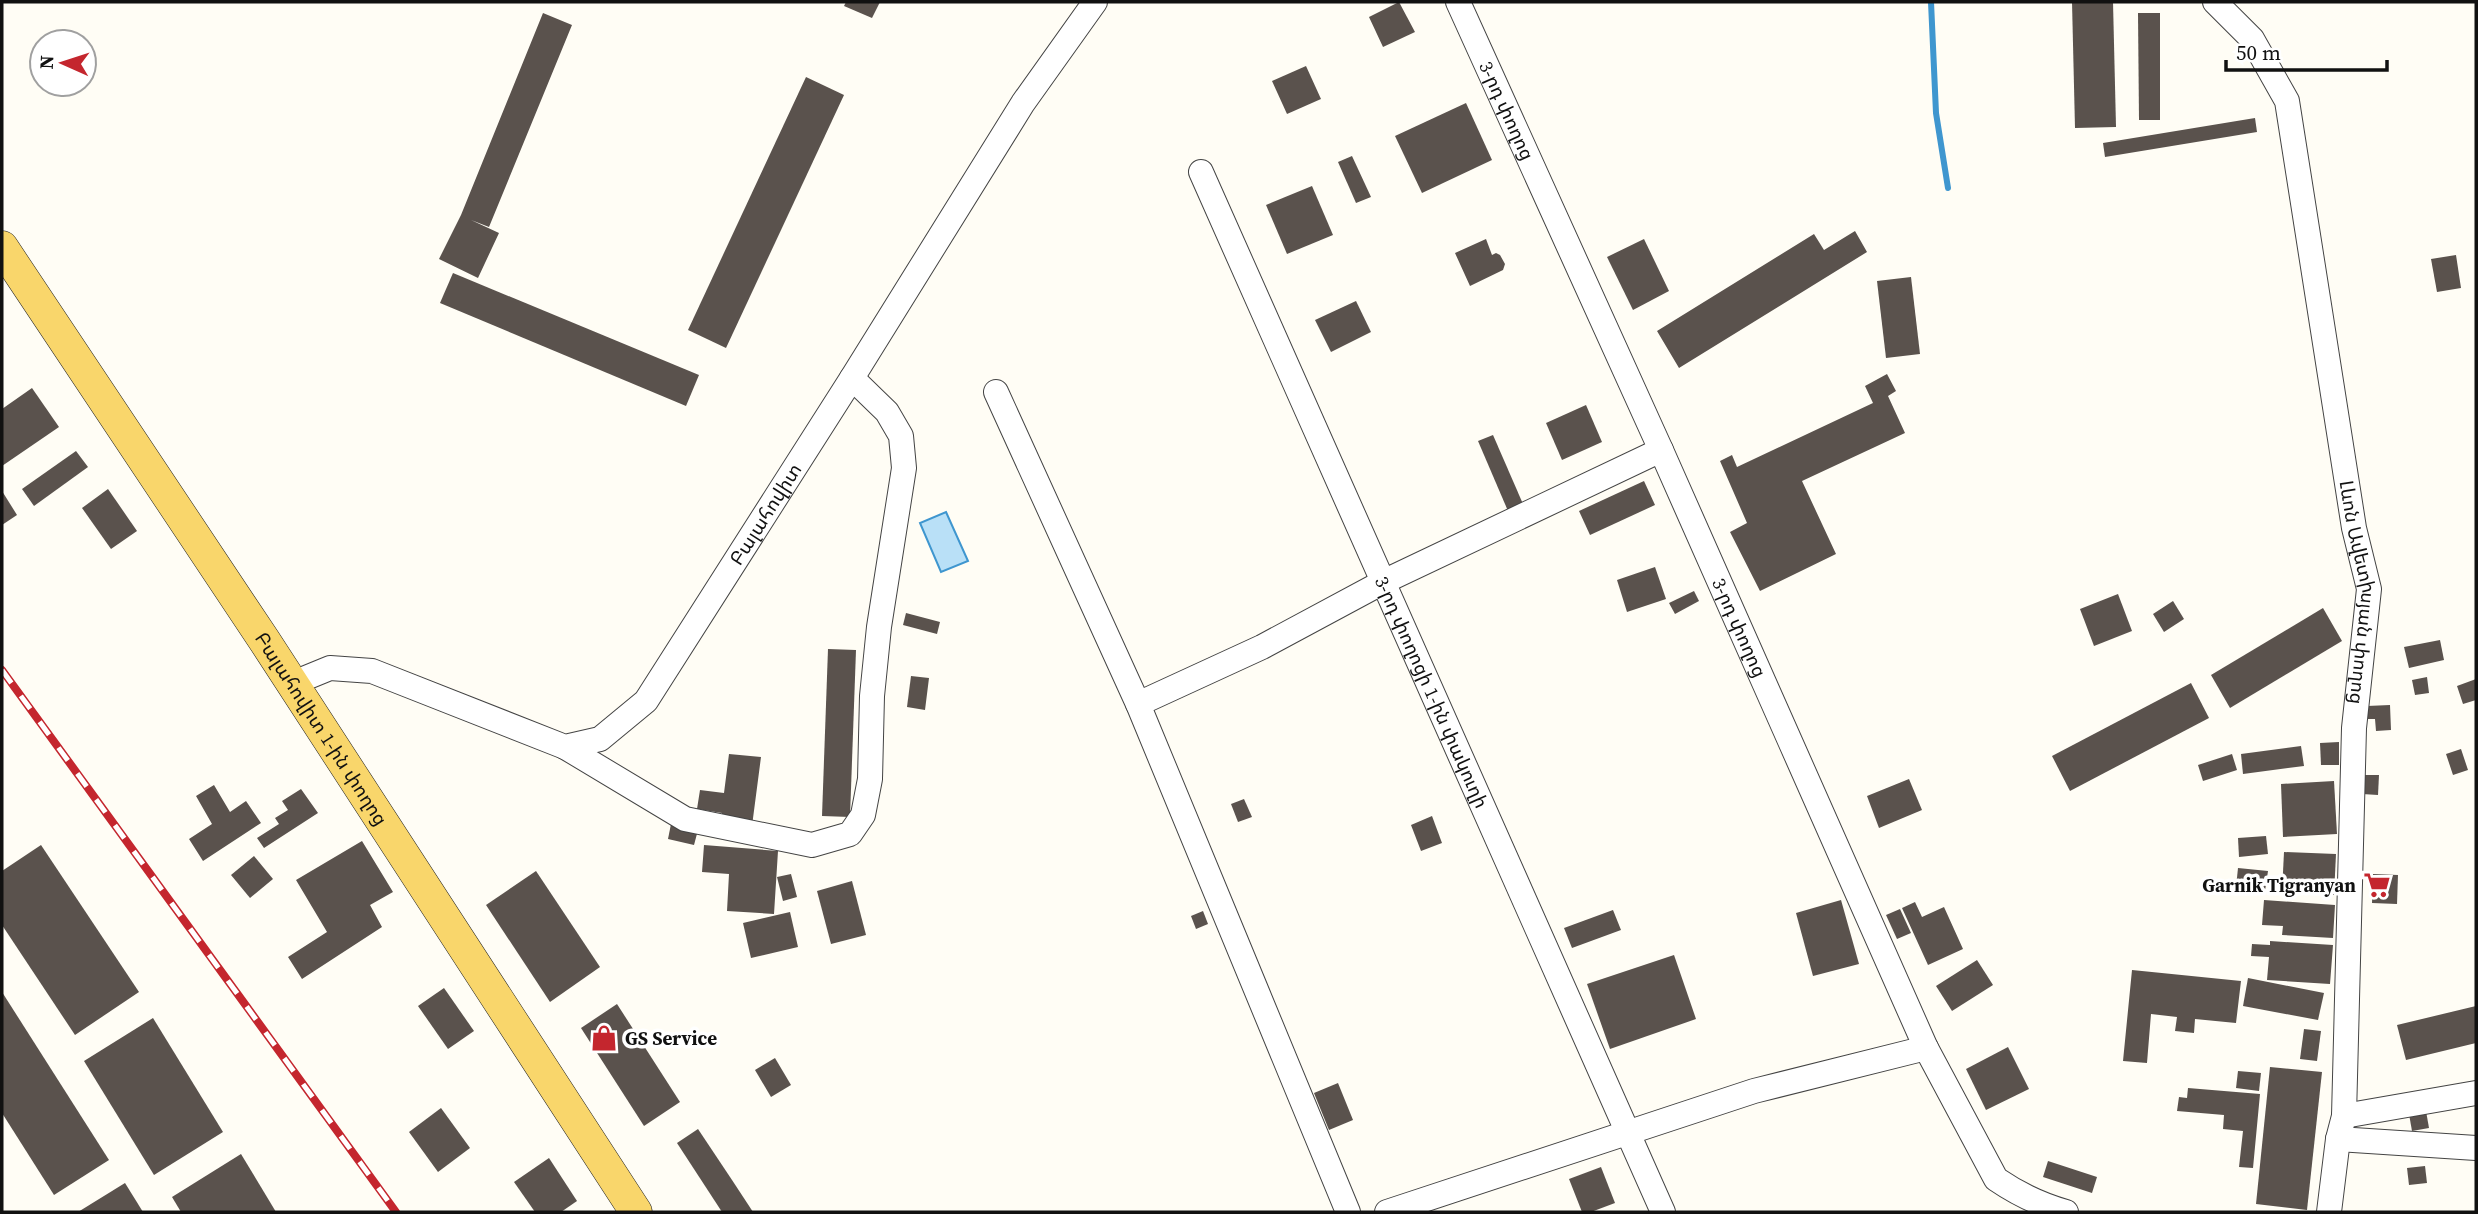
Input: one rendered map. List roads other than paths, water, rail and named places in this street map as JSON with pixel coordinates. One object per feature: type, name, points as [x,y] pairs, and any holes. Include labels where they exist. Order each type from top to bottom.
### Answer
[{"type":"main road","name":"Բալահովիտ 1-ին փողոց","points":[[2,247],[636,1212]]},
{"type":"street","name":"Բալահովիտ","points":[[565,747],[600,739],[646,701],[1023,103],[1095,2]]},
{"type":"street","name":"3-րդ փողոց","points":[[1458,2],[1661,450],[1926,1048],[1996,1179],[2012,1201],[2066,1212]]},
{"type":"street","name":"Լևոն Ավետիսյան փողոց","points":[[2215,2],[2252,38],[2287,101],[2354,528],[2369,589],[2354,728],[2341,1128],[2329,1212]]},
{"type":"street","name":"3-րդ փողոցի 1-ին փակուղի","points":[[1201,172],[1662,1212]]},
{"type":"street","points":[[291,684],[330,668],[372,671],[565,747],[685,820],[812,845],[850,834],[863,815],[870,779],[872,696],[878,640],[904,468],[901,436],[887,412],[852,378]]},
{"type":"street","points":[[996,392],[1138,704],[1348,1212]]},
{"type":"street","points":[[1138,704],[1262,647],[1383,582],[1661,450]]},
{"type":"street","points":[[1387,1212],[1755,1091],[1926,1048]]},
{"type":"street","points":[[2341,1128],[2476,1093]]},
{"type":"street","points":[[2341,1128],[2476,1148]]},
{"type":"water","points":[[946,512],[968,561],[941,572],[920,523]]},
{"type":"waterway","points":[[1931,2],[1936,113],[1948,188]]},
{"type":"railway","points":[[2,670],[396,1212]]},
{"type":"place","name":"Garnik Tigranyan","points":[[2377,885]]},
{"type":"place","name":"GS Service","points":[[604,1038]]}]
